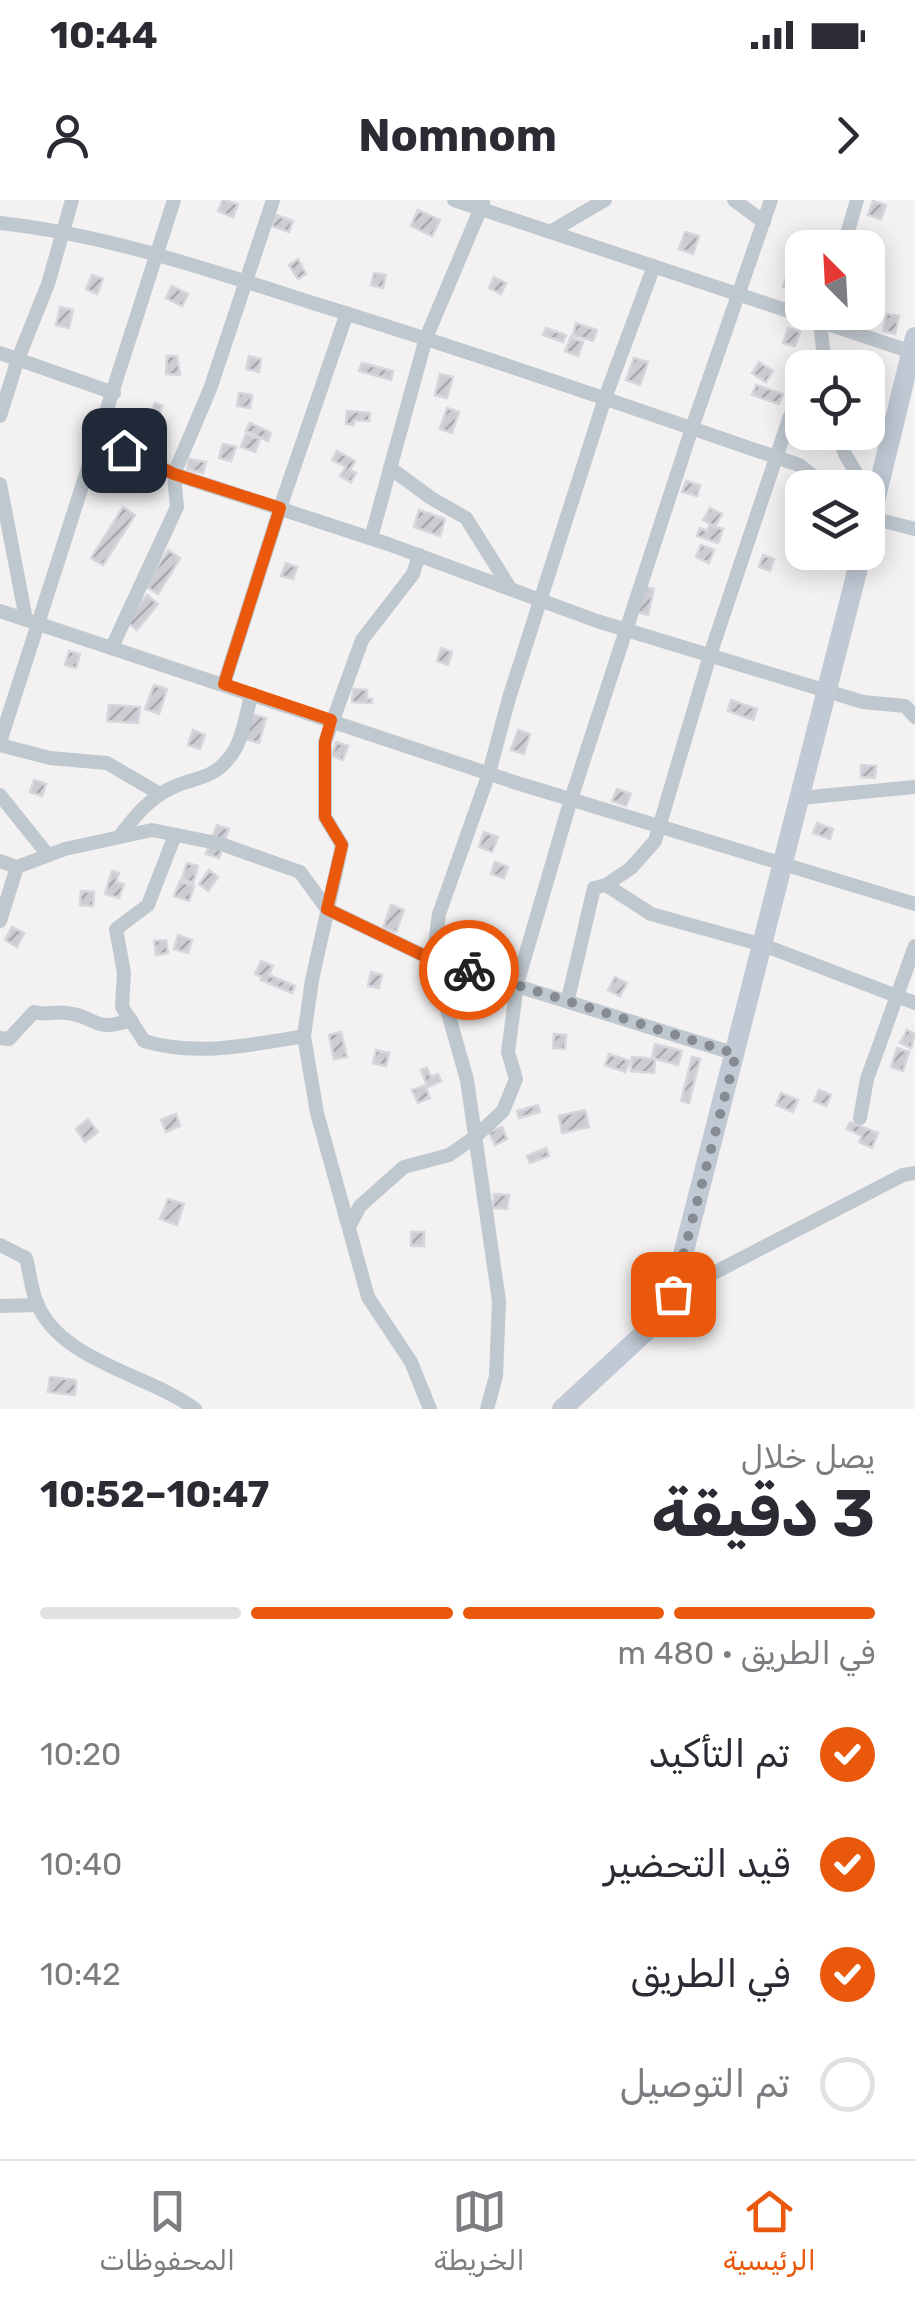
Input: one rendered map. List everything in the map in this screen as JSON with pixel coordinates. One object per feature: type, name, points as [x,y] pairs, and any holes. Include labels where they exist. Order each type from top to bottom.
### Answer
[{"type":"street","points":[[0,416],[48,284],[72,200]]},
{"type":"street","points":[[160,794],[108,763],[50,758],[0,744],[32,621],[114,393],[174,200]]},
{"type":"street","points":[[112,648],[177,507],[174,474],[210,389],[273,200]]},
{"type":"street","points":[[454,200],[482,204],[550,232],[785,307]]},
{"type":"street","points":[[550,232],[605,200]]},
{"type":"street","points":[[734,200],[764,222]]},
{"type":"street","points":[[350,1225],[360,1206],[404,1168],[449,1155],[476,1137],[503,1111],[516,1079],[508,1052],[518,984],[572,800],[692,428],[771,200]]},
{"type":"street","points":[[848,230],[857,200]]},
{"type":"street","points":[[371,538],[426,338],[482,204]]},
{"type":"street","points":[[0,223],[62,232],[157,254],[426,338],[806,470]]},
{"type":"street","points":[[487,1409],[496,1376],[499,1301],[467,1080],[433,960],[439,914],[489,773],[509,698],[605,398],[654,266]]},
{"type":"street","points":[[224,684],[347,313]]},
{"type":"street","points":[[861,330],[914,347],[880,470]]},
{"type":"street","points":[[0,353],[114,393]]},
{"type":"street","points":[[568,999],[594,888],[606,885],[631,868],[655,841],[710,654],[785,431]]},
{"type":"street","points":[[98,437],[174,474],[371,538],[542,601],[862,702],[905,706],[915,717]]},
{"type":"street","points":[[390,468],[430,498],[466,518],[510,589]]},
{"type":"street","points":[[0,484],[32,621]]},
{"type":"street","points":[[885,515],[915,529]]},
{"type":"street","points":[[419,555],[413,574],[362,640],[325,742],[325,817],[342,845],[304,1036],[317,1113],[368,1297],[411,1362],[430,1409]]},
{"type":"street","points":[[562,1409],[655,1323],[673,1294],[857,570]]},
{"type":"street","points":[[0,610],[572,800],[915,904]]},
{"type":"street","points":[[119,837],[160,794],[182,782],[211,776],[234,752],[252,694]]},
{"type":"street","points":[[800,798],[915,787]]},
{"type":"street","points":[[0,794],[48,856]]},
{"type":"street","points":[[0,860],[17,867],[152,830],[221,844],[300,872],[327,909],[433,960],[736,1054]]},
{"type":"street","points":[[176,835],[148,905],[116,929],[124,973],[122,1008],[144,1040],[170,1049],[229,1048],[304,1036]]},
{"type":"street","points":[[0,921],[17,867]]},
{"type":"street","points":[[606,885],[651,914],[764,945],[915,1002]]},
{"type":"street","points":[[860,1118],[868,1079],[915,946]]},
{"type":"street","points":[[0,1038],[9,1039],[34,1012],[46,1016],[65,1012],[108,1028],[131,1020]]},
{"type":"street","points":[[673,1294],[915,1173]]},
{"type":"street","points":[[0,1245],[26,1258],[37,1305],[58,1336],[108,1365],[176,1395],[194,1409]]},
{"type":"street","points":[[0,1306],[37,1305]]},
{"type":"building","points":[[223,200],[238,204],[233,217],[218,211]]},
{"type":"building","points":[[873,201],[886,205],[881,219],[868,215]]},
{"type":"building","points":[[418,210],[440,220],[432,236],[411,226]]},
{"type":"building","points":[[276,215],[293,221],[289,232],[272,226]]},
{"type":"building","points":[[685,232],[699,236],[693,254],[679,249]]},
{"type":"building","points":[[298,259],[306,274],[298,279],[289,265]]},
{"type":"building","points":[[374,273],[386,275],[383,288],[371,285]]},
{"type":"building","points":[[92,275],[103,279],[97,294],[86,289]]},
{"type":"building","points":[[494,277],[506,283],[501,294],[489,288]]},
{"type":"building","points":[[172,286],[188,294],[182,306],[166,298]]},
{"type":"building","points":[[60,307],[73,310],[69,328],[56,325]]},
{"type":"building","points":[[887,314],[899,316],[895,334],[883,331]]},
{"type":"building","points":[[576,323],[597,330],[593,341],[573,335]]},
{"type":"building","points":[[546,328],[566,335],[563,342],[543,335]]},
{"type":"building","points":[[787,330],[800,332],[795,346],[783,343]]},
{"type":"building","points":[[571,337],[583,342],[578,356],[565,351]]},
{"type":"building","points":[[167,356],[177,356],[180,375],[166,374]]},
{"type":"building","points":[[249,356],[261,359],[259,372],[246,369]]},
{"type":"building","points":[[634,358],[648,362],[640,385],[626,380]]},
{"type":"building","points":[[759,362],[773,371],[766,382],[752,373]]},
{"type":"building","points":[[362,363],[393,371],[391,380],[359,371]]},
{"type":"building","points":[[440,374],[453,377],[447,398],[435,395]]},
{"type":"building","points":[[756,385],[783,394],[779,404],[752,395]]},
{"type":"building","points":[[239,393],[252,395],[250,408],[237,406]]},
{"type":"building","points":[[155,403],[162,406],[154,429],[146,426]]},
{"type":"building","points":[[447,408],[459,412],[452,433],[440,429]]},
{"type":"building","points":[[347,411],[370,413],[369,421],[346,424]]},
{"type":"building","points":[[250,423],[271,433],[268,441],[246,431]]},
{"type":"building","points":[[246,434],[260,439],[255,452],[241,447]]},
{"type":"building","points":[[223,444],[236,447],[231,461],[219,458]]},
{"type":"building","points":[[337,451],[355,461],[350,470],[356,473],[351,482],[340,476],[346,467],[332,460]]},
{"type":"building","points":[[189,459],[206,462],[203,473],[187,469]]},
{"type":"building","points":[[686,481],[700,485],[697,496],[682,492]]},
{"type":"building","points":[[123,507],[135,515],[103,565],[91,558]]},
{"type":"building","points":[[710,508],[722,514],[715,526],[703,520]]},
{"type":"building","points":[[419,510],[445,519],[440,536],[414,527]]},
{"type":"building","points":[[710,525],[723,529],[718,543],[697,536],[700,528],[707,531]]},
{"type":"building","points":[[701,545],[714,550],[709,563],[696,557]]},
{"type":"building","points":[[168,550],[180,558],[158,594],[145,586]]},
{"type":"building","points":[[763,555],[774,559],[770,571],[759,567]]},
{"type":"building","points":[[286,563],[297,567],[293,579],[281,576]]},
{"type":"building","points":[[642,586],[654,589],[648,615],[636,612]]},
{"type":"building","points":[[147,595],[158,604],[137,630],[126,621]]},
{"type":"building","points":[[441,648],[452,652],[448,665],[437,661]]},
{"type":"building","points":[[69,651],[80,654],[76,668],[65,665]]},
{"type":"building","points":[[154,685],[167,689],[159,714],[145,709]]},
{"type":"building","points":[[353,689],[367,690],[367,699],[372,699],[372,703],[352,702]]},
{"type":"building","points":[[731,700],[757,709],[753,720],[728,711]]},
{"type":"building","points":[[109,705],[140,707],[138,723],[107,721]]},
{"type":"building","points":[[252,714],[266,718],[259,743],[245,739]]},
{"type":"building","points":[[193,730],[205,735],[200,749],[188,745]]},
{"type":"building","points":[[518,730],[530,734],[524,754],[511,750]]},
{"type":"building","points":[[336,742],[348,746],[343,760],[332,756]]},
{"type":"building","points":[[861,765],[876,766],[875,778],[861,777]]},
{"type":"building","points":[[34,780],[46,784],[42,796],[30,792]]},
{"type":"building","points":[[617,789],[631,794],[626,806],[612,801]]},
{"type":"building","points":[[817,823],[833,829],[830,839],[813,833]]},
{"type":"building","points":[[217,825],[229,829],[219,858],[206,854]]},
{"type":"building","points":[[484,832],[498,837],[492,852],[479,847]]},
{"type":"building","points":[[495,862],[508,867],[504,878],[491,874]]},
{"type":"building","points":[[187,863],[198,866],[193,883],[182,879]]},
{"type":"building","points":[[209,870],[218,877],[208,891],[199,884]]},
{"type":"building","points":[[112,871],[119,873],[116,882],[124,884],[119,898],[105,894]]},
{"type":"building","points":[[180,881],[194,886],[189,901],[174,896]]},
{"type":"building","points":[[81,891],[94,892],[93,906],[80,905]]},
{"type":"building","points":[[391,905],[404,910],[396,932],[383,928]]},
{"type":"building","points":[[12,927],[24,933],[17,947],[5,940]]},
{"type":"building","points":[[178,935],[192,940],[188,953],[174,949]]},
{"type":"building","points":[[451,936],[464,940],[460,951],[447,947]]},
{"type":"building","points":[[166,940],[168,953],[156,955],[154,941]]},
{"type":"building","points":[[261,961],[273,966],[269,975],[295,986],[292,993],[255,974]]},
{"type":"building","points":[[371,972],[382,975],[379,988],[368,986]]},
{"type":"building","points":[[615,977],[627,983],[620,996],[608,990]]},
{"type":"building","points":[[454,988],[467,993],[462,1008],[448,1004]]},
{"type":"building","points":[[907,1030],[915,1034],[911,1048],[900,1043]]},
{"type":"building","points":[[341,1032],[347,1057],[334,1059],[329,1035]]},
{"type":"building","points":[[554,1034],[566,1035],[565,1049],[553,1048]]},
{"type":"building","points":[[655,1044],[682,1051],[678,1065],[652,1058]]},
{"type":"building","points":[[897,1048],[909,1052],[903,1071],[891,1067]]},
{"type":"building","points":[[376,1050],[389,1053],[386,1066],[373,1063]]},
{"type":"building","points":[[609,1054],[630,1061],[625,1072],[605,1065]]},
{"type":"building","points":[[632,1057],[655,1059],[654,1073],[631,1071]]},
{"type":"building","points":[[692,1057],[700,1059],[689,1103],[681,1101]]},
{"type":"building","points":[[427,1068],[431,1077],[438,1074],[441,1081],[428,1087],[421,1070]]},
{"type":"building","points":[[425,1085],[430,1098],[418,1103],[412,1090]]},
{"type":"building","points":[[819,1090],[831,1095],[826,1106],[814,1101]]},
{"type":"building","points":[[781,1093],[798,1100],[793,1112],[776,1105]]},
{"type":"building","points":[[538,1105],[540,1112],[519,1118],[517,1111]]},
{"type":"building","points":[[585,1110],[589,1127],[562,1133],[559,1116]]},
{"type":"building","points":[[176,1114],[180,1126],[166,1132],[161,1120]]},
{"type":"building","points":[[88,1119],[98,1132],[85,1142],[76,1129]]},
{"type":"building","points":[[850,1122],[878,1133],[872,1148],[859,1142],[862,1136],[847,1129]]},
{"type":"building","points":[[502,1127],[507,1139],[495,1145],[489,1132]]},
{"type":"building","points":[[546,1148],[549,1156],[530,1163],[527,1156]]},
{"type":"building","points":[[494,1194],[509,1195],[507,1209],[493,1208]]},
{"type":"building","points":[[168,1199],[184,1204],[177,1225],[160,1219]]},
{"type":"building","points":[[411,1232],[424,1232],[424,1246],[411,1246]]},
{"type":"building","points":[[50,1377],[76,1380],[75,1395],[48,1392]]},
{"type":"way so far","points":[[469,970],[736,1054],[673,1294]]},
{"type":"route","points":[[124,450],[174,474],[280,508],[224,684],[331,720],[325,742],[325,817],[342,845],[327,909],[433,960],[469,970]]}]
